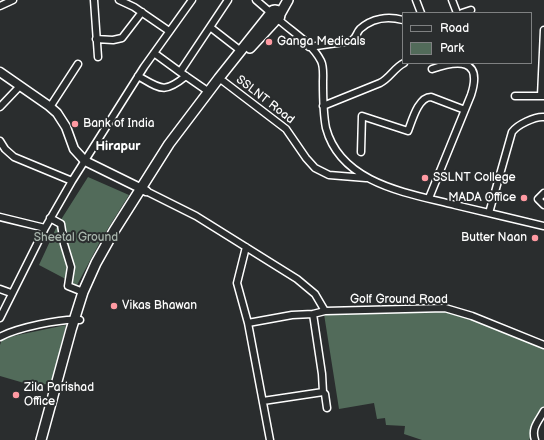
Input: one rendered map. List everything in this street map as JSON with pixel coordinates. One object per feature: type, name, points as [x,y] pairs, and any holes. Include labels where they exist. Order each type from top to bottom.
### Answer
[{"type":"highway","points":[[41,440],[54,389],[77,320],[104,259],[170,144],[208,92],[253,45],[274,15],[282,0]]},
{"type":"highway","points":[[48,440],[83,292],[103,251],[241,51],[288,0]]},
{"type":"main road","points":[[0,72],[57,113],[63,122],[74,149],[85,161],[144,190]]},
{"type":"street","points":[[94,0],[98,57]]},
{"type":"street","points":[[118,0],[125,2],[142,12],[169,32]]},
{"type":"street","points":[[0,318],[11,293],[50,218],[72,181],[138,76],[192,0]]},
{"type":"street","points":[[138,76],[158,88],[172,86],[183,74],[210,27],[228,0]]},
{"type":"street","points":[[256,0],[274,15],[284,26],[303,39],[322,62],[323,106],[327,129],[335,148],[350,165],[370,178],[393,189],[544,226]]},
{"type":"street","points":[[416,0],[421,12]]},
{"type":"street","points":[[452,0],[457,12]]},
{"type":"street","points":[[0,6],[9,1]]},
{"type":"street","points":[[465,12],[471,10]]},
{"type":"street","points":[[96,39],[114,40],[122,38],[142,12]]},
{"type":"street","points":[[309,47],[353,40],[358,30],[376,20],[390,17],[402,20]]},
{"type":"street","points":[[210,27],[241,51]]},
{"type":"street","points":[[515,96],[542,96],[544,30]]},
{"type":"street","points":[[154,53],[208,92]]},
{"type":"street","points":[[50,107],[78,64]]},
{"type":"street","points":[[323,106],[380,83],[388,78],[395,69],[402,64]]},
{"type":"street","points":[[432,69],[448,64]]},
{"type":"street","points":[[429,198],[465,110],[474,83],[471,65]]},
{"type":"street","name":"SSLNT Road","points":[[221,80],[286,129],[310,164],[315,168],[329,175],[370,178]]},
{"type":"street","points":[[0,107],[20,86]]},
{"type":"street","points":[[361,152],[362,116],[408,131],[420,102],[426,97],[431,97],[465,110]]},
{"type":"street","points":[[489,213],[512,132],[518,125],[537,117],[544,117]]},
{"type":"street","points":[[0,141],[5,149],[14,157],[72,181]]},
{"type":"street","points":[[144,190],[196,216],[297,279],[315,294],[324,311]]},
{"type":"street","points":[[544,193],[538,199],[544,205]]},
{"type":"street","points":[[0,217],[45,228]]},
{"type":"street","points":[[50,218],[61,224],[64,244],[71,267],[68,286],[83,292]]},
{"type":"street","points":[[246,247],[237,283],[248,323],[270,440]]},
{"type":"street","points":[[0,289],[11,293]]},
{"type":"street","name":"Golf Ground Road","points":[[248,323],[292,315],[313,314],[324,311],[445,308],[472,316],[544,345]]},
{"type":"street","points":[[313,314],[322,374],[323,392],[325,394],[327,408]]},
{"type":"street","points":[[0,337],[49,322],[77,320]]},
{"type":"street","points":[[263,401],[323,392]]},
{"type":"street","points":[[535,440],[533,434],[534,430],[544,411]]},
{"type":"green space","name":"Sheetal Ground","points":[[88,177],[129,195],[102,238],[77,285],[39,265],[57,226]]},
{"type":"green space","points":[[445,310],[470,315],[544,341],[544,412],[529,440],[422,440],[404,434],[405,426],[386,425],[385,418],[377,419],[374,403],[339,409],[324,314]]},
{"type":"green space","points":[[66,325],[53,377],[49,384],[31,385],[0,376],[0,345],[2,339]]},
{"type":"place","name":"Ganga Medicals","points":[[269,42]]},
{"type":"place","name":"Bank of India","points":[[75,124]]},
{"type":"place","name":"SSLNT College","points":[[425,178]]},
{"type":"place","name":"MADA Office","points":[[524,198]]},
{"type":"place","name":"Butter Naan","points":[[535,238]]},
{"type":"place","name":"Vikas Bhawan","points":[[114,306]]},
{"type":"place","name":"Zila Parishad Office","points":[[16,395]]},
{"type":"district","name":"Hirapur","points":[[118,147]]}]
